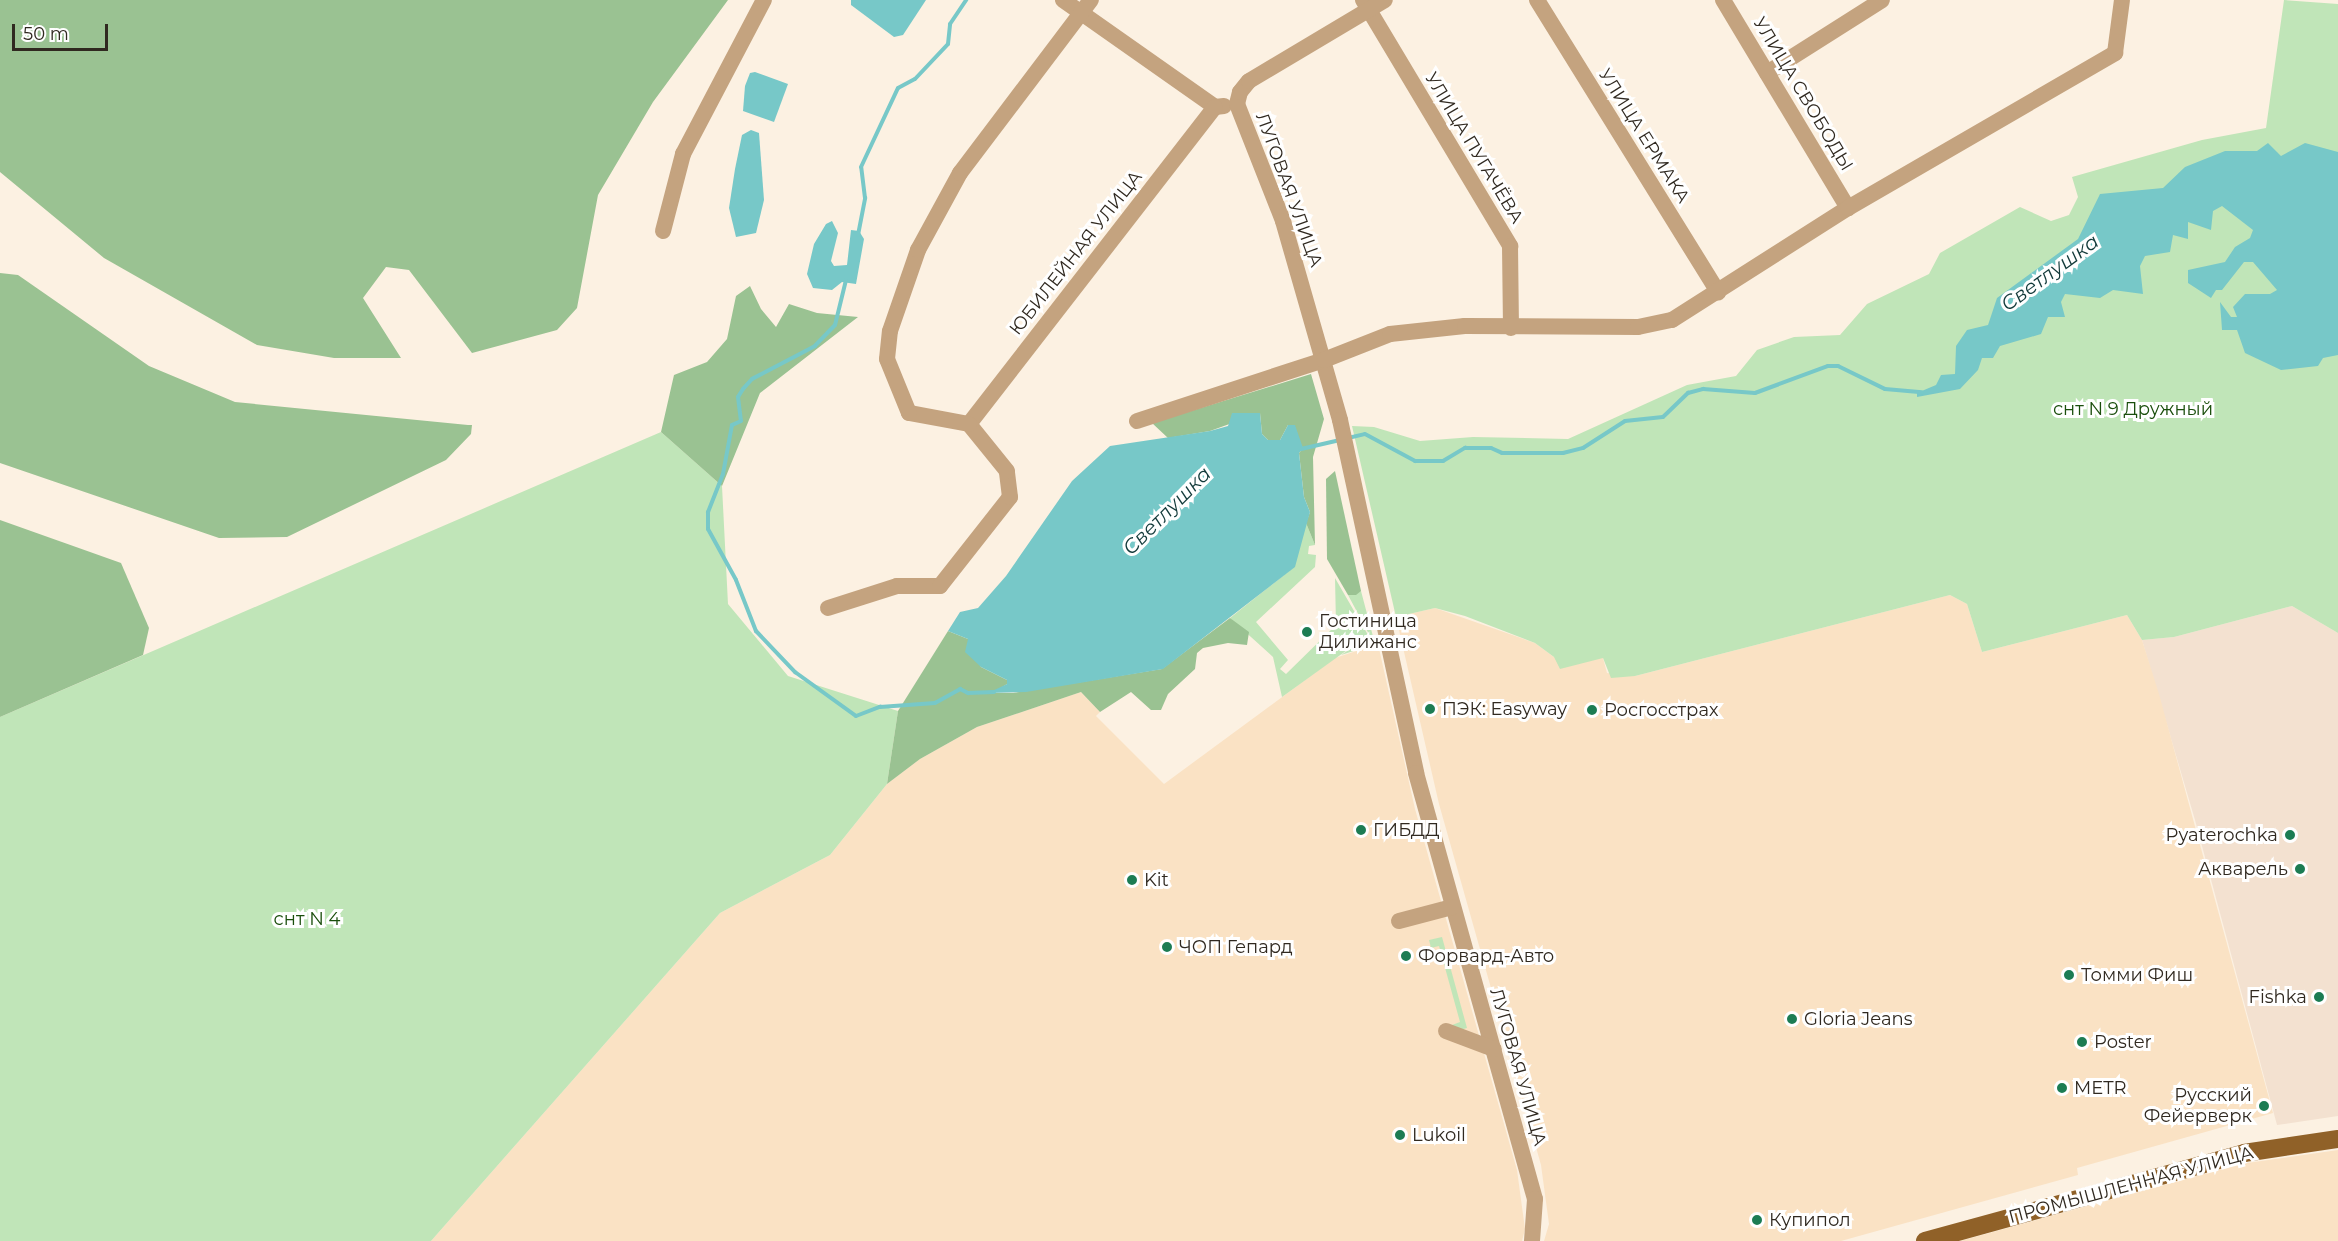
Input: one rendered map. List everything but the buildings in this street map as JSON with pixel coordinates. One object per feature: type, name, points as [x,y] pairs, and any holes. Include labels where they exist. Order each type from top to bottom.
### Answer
[{"type":"main road","name":"ПРОМЫШЛЕННАЯ УЛИЦА","points":[[1925,1241],[2244,1153],[2338,1139]]},
{"type":"street","points":[[663,231],[683,154],[764,0]]},
{"type":"street","points":[[1063,0],[1086,6],[1215,107]]},
{"type":"street","points":[[1237,104],[1240,92],[1249,81],[1366,5],[1385,0]]},
{"type":"street","name":"УЛИЦА ЕРМАКА","points":[[1537,0],[1718,292]]},
{"type":"street","name":"УЛИЦА СВОБОДЫ","points":[[1723,0],[1848,208]]},
{"type":"street","points":[[1767,73],[1882,0]]},
{"type":"street","points":[[1137,421],[1324,360],[1390,334],[1465,326],[1638,327],[1672,320],[1848,208],[2115,53],[2122,0]]},
{"type":"street","name":"УЛИЦА ПУГАЧЁВА","points":[[1366,5],[1510,246],[1511,328]]},
{"type":"street","points":[[828,608],[897,586],[940,586],[1010,497],[1007,471],[969,424],[909,413],[887,359],[890,331],[918,250],[960,173],[1086,6]]},
{"type":"street","name":"ЛУГОВАЯ УЛИЦА","points":[[1215,107],[1237,104],[1283,221],[1324,360],[1340,420],[1416,773],[1534,1199],[1532,1241]]},
{"type":"street","name":"ЮБИЛЕЙНАЯ УЛИЦА","points":[[969,424],[1215,107]]},
{"type":"street","points":[[1399,921],[1452,907]]},
{"type":"street","points":[[1446,1031],[1494,1049]]},
{"type":"shaded area","points":[[1950,595],[1967,604],[1982,652],[2127,615],[2142,640],[2159,694],[2273,1113],[2077,1168],[2078,1175],[1841,1241],[1544,1241],[1549,1224],[1541,1165],[1439,804],[1396,617],[1435,608],[1535,643],[1554,657],[1603,658],[1607,673],[1635,676]]},
{"type":"shaded area","points":[[2292,606],[2338,633],[2338,1116],[2277,1125],[2195,820],[2142,640],[2174,637]]},
{"type":"shaded area","points":[[1378,644],[1415,809],[1517,1170],[1525,1229],[1522,1241],[431,1241],[720,913],[830,855],[887,784],[920,759],[977,727],[1081,692],[1100,712],[1096,716],[1164,784],[1335,658]]},
{"type":"shaded area","points":[[2338,1150],[2338,1241],[1960,1241],[2240,1164]]},
{"type":"green space","points":[[0,0],[728,0],[653,102],[598,195],[577,308],[557,330],[472,353],[409,270],[386,267],[363,298],[401,358],[334,358],[257,345],[104,258],[0,172]]},
{"type":"green space","name":"снт N 9 Дружный","points":[[2284,0],[2338,4],[2338,633],[2292,606],[2174,637],[2142,640],[2127,615],[1982,652],[1967,604],[1950,595],[1635,676],[1611,678],[1603,658],[1560,669],[1554,657],[1535,643],[1465,616],[1435,608],[1396,617],[1352,426],[1374,427],[1420,441],[1473,437],[1568,439],[1687,385],[1736,376],[1757,350],[1794,337],[1840,335],[1867,304],[1929,274],[1940,253],[2020,207],[2051,221],[2069,215],[2078,197],[2072,177],[2202,140],[2266,128]]},
{"type":"green space","points":[[0,273],[18,275],[149,366],[235,402],[472,425],[471,434],[446,460],[287,537],[219,538],[0,463]]},
{"type":"green space","points":[[750,286],[761,309],[776,327],[789,304],[817,313],[858,317],[760,393],[722,486],[661,432],[674,375],[707,362],[727,339],[736,296]]},
{"type":"green space","points":[[1311,374],[1324,419],[1313,457],[1315,545],[1306,523],[1310,512],[1304,497],[1299,453],[1303,448],[1288,425],[1280,440],[1268,440],[1262,434],[1260,413],[1210,431],[1168,438],[1152,423]]},
{"type":"green space","name":"снт N 4","points":[[661,432],[722,486],[728,604],[788,676],[898,711],[887,784],[830,855],[720,913],[431,1241],[0,1241],[0,717]]},
{"type":"green space","points":[[1335,471],[1361,591],[1356,595],[1348,595],[1327,559],[1326,479]]},
{"type":"green space","points":[[0,520],[121,563],[149,628],[143,655],[0,717]]},
{"type":"green space","points":[[1306,523],[1315,545],[1309,546],[1308,554],[1316,555],[1315,567],[1256,622],[1288,660],[1280,669],[1286,674],[1336,625],[1335,578],[1368,635],[1282,697],[1273,657],[1230,618],[1294,567]]},
{"type":"green space","points":[[1361,591],[1375,644],[1341,655],[1370,636],[1348,595]]},
{"type":"green space","points":[[1230,618],[1249,632],[1247,645],[1228,643],[1203,648],[1197,653],[1195,669],[1168,694],[1161,710],[1151,710],[1131,692],[1100,712],[1081,692],[977,727],[920,759],[887,784],[898,711],[948,631],[968,639],[981,667],[1007,680],[1007,684],[993,693],[1013,693],[1162,669]]},
{"type":"green space","points":[[1442,937],[1467,1028],[1453,1032],[1452,1025],[1460,1022],[1439,946],[1431,948],[1429,940]]},
{"type":"water","points":[[851,0],[926,0],[903,35],[894,37],[851,5]]},
{"type":"water","points":[[755,72],[788,84],[774,122],[743,111],[745,86],[750,73]]},
{"type":"water","points":[[751,130],[759,133],[764,200],[756,233],[736,237],[729,208],[742,135]]},
{"type":"water","points":[[2268,143],[2281,156],[2305,143],[2338,152],[2338,355],[2323,358],[2318,366],[2281,370],[2245,353],[2237,330],[2222,330],[2220,302],[2231,317],[2237,317],[2233,307],[2245,294],[2270,294],[2277,290],[2253,262],[2244,262],[2222,290],[2216,290],[2211,298],[2188,283],[2188,270],[2225,262],[2235,247],[2250,238],[2253,230],[2222,206],[2213,211],[2211,230],[2188,222],[2188,239],[2173,235],[2170,252],[2145,256],[2140,266],[2143,294],[2113,290],[2100,298],[2065,294],[2061,302],[2065,317],[2048,317],[2041,334],[2000,346],[1993,358],[1982,358],[1978,370],[1960,389],[1917,397],[1917,393],[1936,385],[1941,375],[1955,374],[1956,346],[1967,330],[1988,325],[1997,298],[2078,239],[2100,194],[2163,188],[2185,167],[2225,151],[2257,151]]},
{"type":"water","points":[[832,221],[838,233],[831,261],[834,266],[847,265],[851,230],[859,231],[864,239],[856,284],[842,282],[832,290],[813,288],[807,274],[814,244],[826,224]]},
{"type":"water","points":[[1232,413],[1260,413],[1262,434],[1268,440],[1280,440],[1288,425],[1295,425],[1303,448],[1299,453],[1304,497],[1310,512],[1295,567],[1163,669],[1026,692],[988,693],[1007,684],[1007,680],[981,667],[965,652],[968,639],[948,631],[960,612],[978,608],[1006,576],[1072,481],[1110,446],[1210,431],[1228,426]]},
{"type":"waterway","name":"Светлушка","points":[[858,235],[865,198],[861,167],[898,88],[915,79],[948,44],[950,24],[966,0]]},
{"type":"waterway","name":"Светлушка","points":[[846,280],[835,325],[815,346],[752,379],[738,397],[741,421],[732,425],[723,474],[708,512],[708,529],[736,580],[756,631],[795,672],[856,716],[880,707],[935,703],[960,689],[968,693],[994,692]]},
{"type":"waterway","name":"Светлушка","points":[[1348,438],[1365,434],[1415,461],[1443,461],[1465,448],[1491,448],[1502,453],[1563,453],[1583,448],[1625,421],[1663,417],[1688,393],[1703,389],[1755,393],[1828,366],[1838,366],[1885,389],[1922,392]]},
{"type":"waterway","name":"Светлушка","points":[[1301,449],[1340,440]]},
{"type":"place","name":"Гостиница Дилижанс","points":[[1307,632]]},
{"type":"place","name":"ПЭК: Easyway","points":[[1430,709]]},
{"type":"place","name":"Росгосстрах","points":[[1592,710]]},
{"type":"place","name":"ГИБДД","points":[[1361,830]]},
{"type":"place","name":"Pyaterochka","points":[[2290,835]]},
{"type":"place","name":"Акварель","points":[[2300,869]]},
{"type":"place","name":"Kit","points":[[1132,880]]},
{"type":"place","name":"ЧОП Гепард","points":[[1167,947]]},
{"type":"place","name":"Форвард-Авто","points":[[1406,956]]},
{"type":"place","name":"Томми Фиш","points":[[2069,975]]},
{"type":"place","name":"Fishka","points":[[2319,997]]},
{"type":"place","name":"Gloria Jeans","points":[[1792,1019]]},
{"type":"place","name":"Poster","points":[[2082,1042]]},
{"type":"place","name":"METR","points":[[2062,1088]]},
{"type":"place","name":"Русский Фейерверк","points":[[2264,1106]]},
{"type":"place","name":"Lukoil","points":[[1400,1135]]},
{"type":"place","name":"Купипол","points":[[1757,1220]]}]
